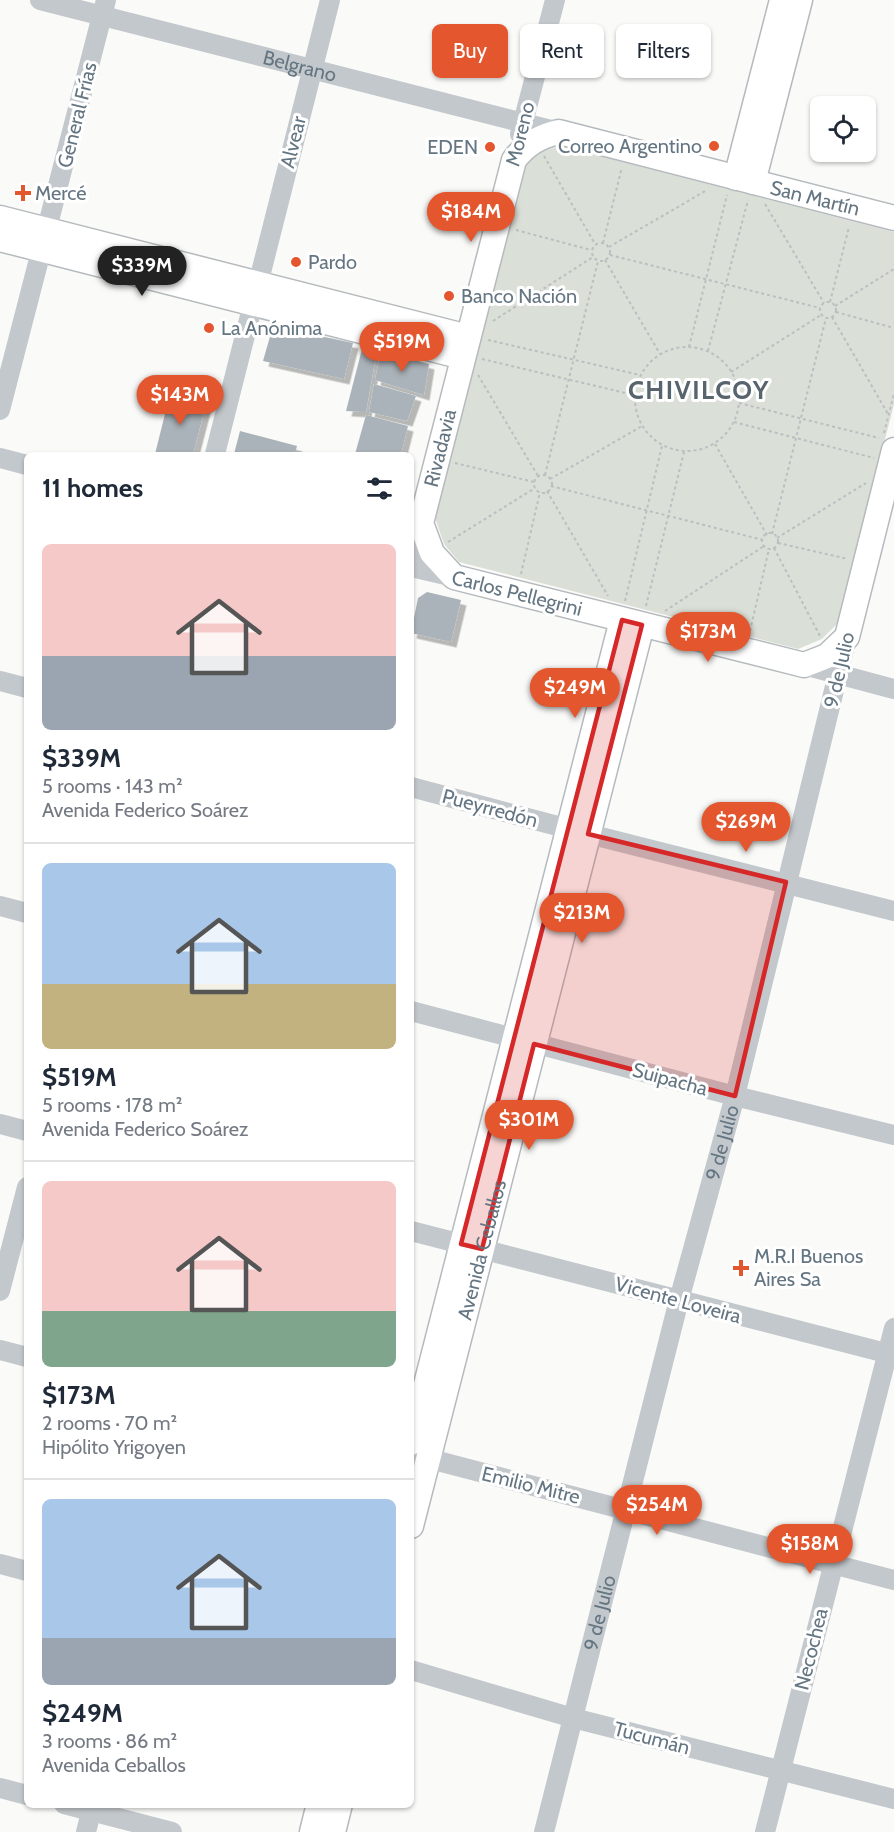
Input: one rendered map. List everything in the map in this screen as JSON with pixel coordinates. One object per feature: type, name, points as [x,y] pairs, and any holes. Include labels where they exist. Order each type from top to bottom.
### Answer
[{"type":"main road","points":[[742,187],[782,0]]},
{"type":"main road","points":[[742,187],[800,0]]},
{"type":"main road","points":[[525,159],[534,140],[554,142]]},
{"type":"main road","name":"Belgrano","points":[[554,142],[742,187]]},
{"type":"main road","name":"Moreno","points":[[473,349],[525,159]]},
{"type":"main road","name":"San Martín","points":[[742,187],[894,218]]},
{"type":"main road","points":[[0,218],[45,240],[473,349]]},
{"type":"main road","points":[[0,239],[45,240]]},
{"type":"main road","name":"Rivadavia","points":[[421,524],[473,349]]},
{"type":"main road","name":"9 de Julio","points":[[837,634],[885,460]]},
{"type":"main road","points":[[421,524],[432,553],[454,577]]},
{"type":"main road","name":"Carlos Pellegrini","points":[[454,577],[632,613],[804,665]]},
{"type":"main road","name":"Avenida Ceballos","points":[[414,1489],[417,1452],[525,1041],[632,613]]},
{"type":"main road","points":[[804,665],[827,656],[837,634]]},
{"type":"main road","points":[[312,1832],[318,1808]]},
{"type":"main road","points":[[333,1832],[339,1808]]},
{"type":"street","name":"Belgrano","points":[[40,0],[104,8],[312,69],[523,123],[554,142]]},
{"type":"street","name":"Alvear","points":[[215,452],[330,0]]},
{"type":"street","name":"Moreno","points":[[525,159],[523,123],[555,0]]},
{"type":"street","name":"General Frías","points":[[0,410],[104,8]]},
{"type":"street","points":[[0,458],[24,464]]},
{"type":"street","name":"Rivadavia","points":[[414,554],[421,524]]},
{"type":"street","name":"Carlos Pellegrini","points":[[414,568],[454,577]]},
{"type":"street","name":"9 de Julio","points":[[544,1832],[679,1300],[735,1096],[786,882],[839,675],[837,634]]},
{"type":"street","points":[[804,665],[894,689]]},
{"type":"street","points":[[0,681],[24,687]]},
{"type":"street","name":"Pueyrredón","points":[[414,788],[894,911]]},
{"type":"street","points":[[0,906],[24,912]]},
{"type":"street","name":"Suipacha","points":[[414,1012],[894,1135]]},
{"type":"street","points":[[0,1124],[24,1130]]},
{"type":"street","points":[[0,1291],[24,1199]]},
{"type":"street","name":"Vicente Loveira","points":[[414,1232],[891,1355]]},
{"type":"street","name":"Necochea","points":[[765,1832],[832,1563],[891,1355],[894,1328]]},
{"type":"street","points":[[0,1350],[24,1356]]},
{"type":"street","name":"Emilio Mitre","points":[[417,1452],[894,1580]]},
{"type":"street","points":[[0,1564],[24,1570]]},
{"type":"street","name":"Tucumán","points":[[414,1671],[573,1718],[894,1799]]},
{"type":"street","points":[[0,1788],[24,1794]]},
{"type":"street","points":[[86,1832],[92,1808],[172,1832]]},
{"type":"path","points":[[525,159],[542,154],[554,142]]},
{"type":"path","points":[[542,154],[596,244]]},
{"type":"path","points":[[603,243],[623,164]]},
{"type":"path","points":[[609,247],[712,187],[701,184]]},
{"type":"path","points":[[689,347],[706,279],[742,187]]},
{"type":"path","points":[[708,351],[726,284],[742,187]]},
{"type":"path","points":[[773,202],[762,199],[824,303]]},
{"type":"path","points":[[830,302],[850,222]]},
{"type":"path","points":[[512,229],[591,250]]},
{"type":"path","points":[[591,250],[596,244],[603,243],[609,247],[610,255],[605,261]]},
{"type":"path","points":[[591,250],[593,257],[598,261],[605,261]]},
{"type":"path","points":[[610,255],[820,308]]},
{"type":"path","points":[[490,314],[488,324],[593,257]]},
{"type":"path","points":[[545,475],[598,261]]},
{"type":"path","points":[[605,261],[660,354]]},
{"type":"path","points":[[835,306],[894,270]]},
{"type":"path","points":[[830,302],[835,306],[836,312],[832,317],[826,318],[821,315],[820,308],[824,303],[830,302]]},
{"type":"path","points":[[836,312],[894,328]]},
{"type":"path","points":[[731,372],[821,315]]},
{"type":"path","points":[[832,317],[888,415]]},
{"type":"path","points":[[772,534],[826,318]]},
{"type":"path","points":[[689,347],[708,351],[731,372],[739,392],[739,403],[734,422],[723,438],[706,449],[684,452],[662,446],[654,441],[637,416],[634,395],[640,375],[652,360],[669,350],[689,347]]},
{"type":"path","points":[[473,349],[573,360],[640,375]]},
{"type":"path","points":[[473,349],[479,358],[634,395]]},
{"type":"path","points":[[473,383],[476,371],[538,476]]},
{"type":"path","points":[[739,403],[801,418],[885,460]]},
{"type":"path","points":[[734,422],[885,460]]},
{"type":"path","points":[[550,479],[642,426]]},
{"type":"path","points":[[715,444],[767,535]]},
{"type":"path","points":[[632,613],[624,602],[662,446]]},
{"type":"path","points":[[632,613],[668,516],[684,452]]},
{"type":"path","points":[[777,538],[885,460]]},
{"type":"path","points":[[453,463],[534,482]]},
{"type":"path","points":[[545,475],[550,479],[551,486],[547,491],[540,492],[535,488],[534,482],[538,476],[545,475]]},
{"type":"path","points":[[551,486],[763,540]]},
{"type":"path","points":[[447,543],[535,488]]},
{"type":"path","points":[[547,491],[609,598],[598,596]]},
{"type":"path","points":[[521,576],[540,492]]},
{"type":"path","points":[[772,534],[777,538],[778,543],[774,548],[769,549],[764,546],[763,540],[767,535],[772,534]]},
{"type":"path","points":[[443,536],[451,550]]},
{"type":"path","points":[[778,543],[851,560]]},
{"type":"path","points":[[674,615],[663,612],[764,546]]},
{"type":"path","points":[[774,548],[820,637]]},
{"type":"path","points":[[749,634],[769,549]]},
{"type":"path","points":[[815,640],[837,634]]},
{"type":"highlighted area","points":[[622,620],[642,625],[588,834],[786,882],[735,1096],[534,1044],[482,1249],[461,1244]]},
{"type":"shaded area","points":[[561,146],[894,232],[894,404],[838,623],[822,639],[798,649],[459,562],[444,544],[434,515],[517,176],[535,153]]},
{"type":"building","points":[[273,326],[353,343],[344,379],[263,361]]},
{"type":"building","points":[[362,349],[376,355],[366,412],[346,411]]},
{"type":"building","points":[[381,351],[429,364],[424,395],[375,380]]},
{"type":"building","points":[[374,384],[416,396],[407,421],[369,412]]},
{"type":"building","points":[[170,394],[206,404],[194,452],[156,452]]},
{"type":"building","points":[[366,415],[408,426],[402,452],[356,452]]},
{"type":"building","points":[[240,431],[297,446],[296,452],[235,452]]},
{"type":"building","points":[[427,592],[461,600],[451,642],[414,634],[418,598]]},
{"type":"place","name":"Correo Argentino","points":[[714,146]]},
{"type":"place","name":"EDEN","points":[[490,147]]},
{"type":"place","name":"Mercé","points":[[23,193]]},
{"type":"place","name":"Pardo","points":[[296,262]]},
{"type":"place","name":"Banco Nación","points":[[449,296]]},
{"type":"place","name":"La Anónima","points":[[209,328]]},
{"type":"place","name":"M.R.I Buenos Aires Sa","points":[[741,1268]]},
{"type":"district","name":"CHIVILCOY","points":[[699,390]]}]
